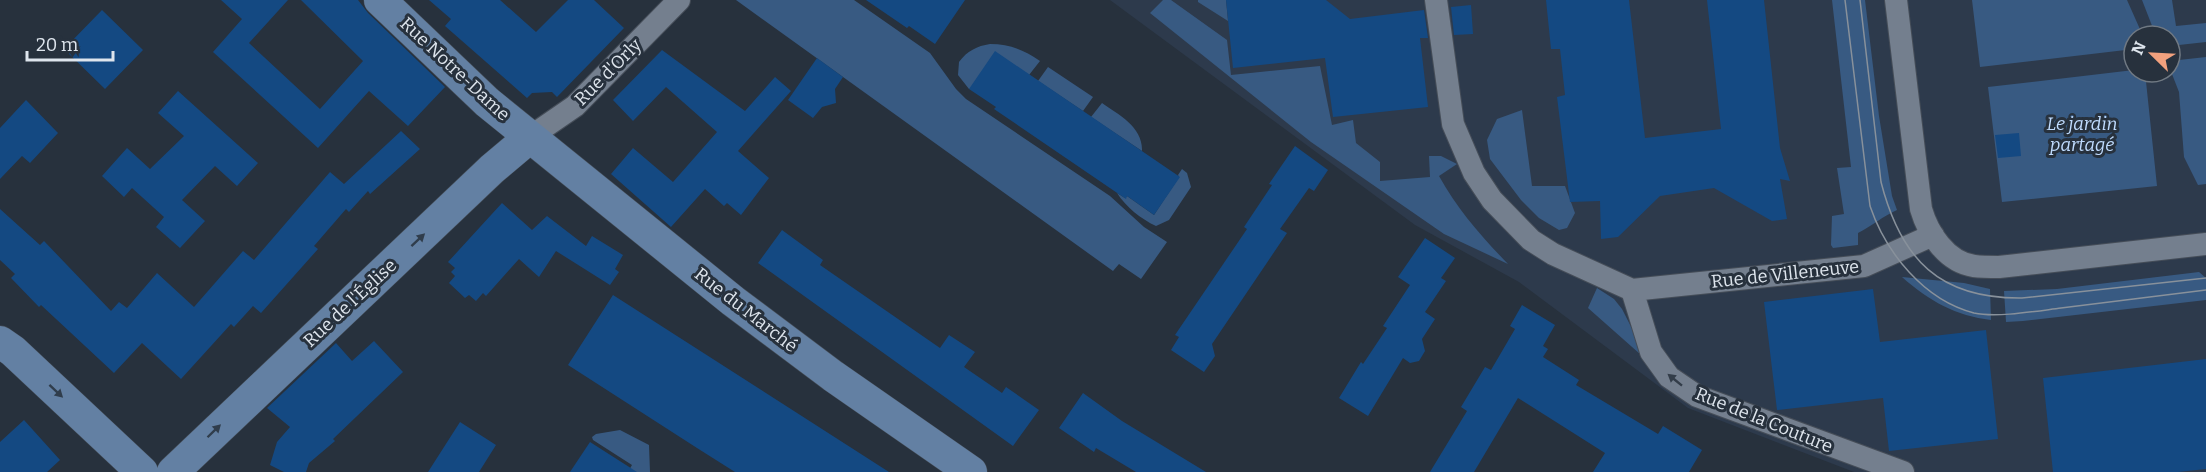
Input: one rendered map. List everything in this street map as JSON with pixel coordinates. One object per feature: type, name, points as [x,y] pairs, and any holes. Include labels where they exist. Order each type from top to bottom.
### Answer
[{"type":"street","name":"Rue Notre-Dame","points":[[380,0],[487,102],[530,137]]},
{"type":"street","name":"Rue d'Orly","points":[[530,137],[575,106],[680,0]]},
{"type":"street","points":[[1437,0],[1453,124],[1474,173],[1492,201],[1531,240],[1553,254],[1632,290]]},
{"type":"street","points":[[1896,0],[1924,220],[1942,248],[1955,259],[1972,266],[1999,267],[2197,246],[2206,261]]},
{"type":"street","name":"Rue de l'Église","points":[[173,472],[492,169],[530,137]]},
{"type":"street","name":"Rue du Marché","points":[[530,137],[733,301],[833,376],[971,472]]},
{"type":"street","name":"Rue de Villeneuve","points":[[1632,290],[1864,266],[1933,235]]},
{"type":"street","name":"Rue de la Couture","points":[[1632,290],[1651,352],[1670,377],[1688,390],[1708,400],[1903,472]]},
{"type":"street","points":[[4,352],[142,472]]},
{"type":"shaded area","points":[[1110,0],[2206,0],[2206,472],[1854,472],[1688,408],[1519,282],[1415,225]]},
{"type":"green space","points":[[736,0],[854,0],[930,53],[966,99],[1110,196],[1144,227],[1167,242],[1141,279],[1119,264],[1113,271]]},
{"type":"green space","points":[[1163,0],[1171,0],[1227,40],[1231,75],[1320,66],[1332,125],[1353,120],[1356,143],[1380,162],[1380,181],[1430,177],[1429,156],[1441,156],[1457,164],[1439,176],[1470,222],[1508,264],[1444,234],[1311,142],[1150,13]]},
{"type":"green space","points":[[1198,0],[1226,0],[1228,21],[1198,2]]},
{"type":"green space","points":[[1832,0],[1865,0],[1879,116],[1892,196],[1897,210],[1858,233],[1858,245],[1833,248],[1831,245],[1832,216],[1844,214],[1837,168],[1851,167]]},
{"type":"green space","points":[[1972,0],[2127,0],[2138,24],[2122,24],[2122,50],[1980,67]]},
{"type":"green space","points":[[2142,0],[2172,0],[2176,24],[2151,24]]},
{"type":"green space","points":[[2206,23],[2206,42],[2182,45],[2182,25]]},
{"type":"green space","points":[[990,44],[1016,48],[1040,61],[1029,75],[969,89],[958,75],[959,62],[973,50]]},
{"type":"green space","points":[[2206,57],[2206,184],[2198,185],[2184,157],[2179,92],[2176,84],[2182,84],[2182,60]]},
{"type":"green space","points":[[1048,67],[1093,97],[1083,111],[1038,81]]},
{"type":"green space","name":"Le jardin partagé","points":[[2122,71],[2122,84],[2146,84],[2157,186],[2002,202],[1988,87]]},
{"type":"green space","points":[[1102,103],[1134,128],[1139,135],[1142,151],[1091,117]]},
{"type":"green space","points":[[1522,110],[1532,186],[1565,186],[1575,213],[1567,228],[1559,230],[1539,218],[1521,200],[1490,159],[1487,140],[1497,119]]},
{"type":"green space","points":[[1182,169],[1187,173],[1191,187],[1169,220],[1156,226],[1134,212],[1117,193],[1125,198],[1127,196],[1154,215]]},
{"type":"green space","points":[[2199,272],[2206,278],[2206,300],[2006,322],[2004,291],[2057,289]]},
{"type":"green space","points":[[1902,277],[1964,283],[1990,289],[1991,320],[1966,315],[1943,306]]},
{"type":"green space","points":[[1597,288],[1614,299],[1622,309],[1649,362],[1588,308]]},
{"type":"green space","points":[[620,430],[649,445],[650,472],[628,472],[632,465],[593,440],[592,437],[596,434]]},
{"type":"building","points":[[221,0],[288,0],[249,43],[320,109],[363,61],[301,0],[358,0],[368,13],[445,87],[408,126],[369,91],[318,148],[213,52],[242,19]]},
{"type":"building","points":[[429,0],[500,0],[536,32],[568,0],[594,0],[624,28],[557,97],[552,92],[532,93],[527,98],[445,26],[451,19]]},
{"type":"building","points":[[866,0],[965,0],[935,44]]},
{"type":"building","points":[[1226,0],[1326,0],[1350,19],[1424,10],[1428,38],[1420,38],[1428,107],[1333,117],[1325,58],[1233,68]]},
{"type":"building","points":[[1546,0],[1629,0],[1645,138],[1721,129],[1707,0],[1764,0],[1780,148],[1790,181],[1780,179],[1787,219],[1772,221],[1714,188],[1660,196],[1618,237],[1601,239],[1600,201],[1570,202],[1557,97],[1565,95],[1560,49],[1551,49]]},
{"type":"building","points":[[1471,5],[1473,34],[1454,35],[1451,7]]},
{"type":"building","points":[[102,10],[143,50],[105,89],[64,49]]},
{"type":"building","points":[[662,50],[745,111],[775,77],[791,91],[738,151],[769,178],[741,215],[727,203],[724,206],[705,189],[671,227],[611,174],[633,148],[673,182],[717,132],[666,87],[633,121],[613,100]]},
{"type":"building","points":[[995,51],[1180,177],[1154,215],[1127,196],[1126,199],[994,109],[996,107],[969,89]]},
{"type":"building","points":[[817,58],[843,77],[835,89],[836,103],[822,107],[813,118],[788,100]]},
{"type":"building","points":[[178,91],[258,163],[237,186],[215,166],[182,200],[205,221],[180,248],[156,227],[164,217],[132,188],[124,197],[102,176],[127,148],[150,169],[184,136],[158,113]]},
{"type":"building","points":[[26,100],[58,133],[30,163],[22,156],[0,179],[0,128]]},
{"type":"building","points":[[401,131],[420,149],[370,194],[368,191],[349,212],[346,209],[314,246],[318,249],[261,313],[253,306],[234,327],[231,324],[181,379],[142,343],[114,373],[41,305],[39,307],[11,278],[15,274],[0,260],[0,209],[40,245],[44,241],[111,311],[119,302],[127,308],[157,273],[194,307],[243,251],[254,260],[330,172],[344,184]]},
{"type":"building","points":[[2019,133],[2021,156],[1998,158],[1995,135]]},
{"type":"building","points":[[1295,146],[1328,170],[1314,191],[1309,188],[1280,229],[1287,233],[1212,344],[1215,356],[1204,372],[1171,350],[1179,337],[1175,335],[1247,229],[1244,227]]},
{"type":"building","points":[[502,203],[532,230],[547,216],[586,246],[592,236],[623,255],[615,269],[619,272],[610,285],[556,251],[539,277],[519,259],[486,296],[483,293],[476,301],[469,295],[465,298],[449,283],[455,276],[451,272],[455,268],[448,262]]},
{"type":"building","points":[[782,230],[823,260],[820,265],[940,348],[949,335],[975,352],[964,367],[1002,393],[1006,387],[1039,410],[1013,446],[758,263]]},
{"type":"building","points":[[1425,238],[1455,258],[1441,278],[1446,281],[1425,312],[1435,319],[1422,339],[1425,351],[1419,361],[1410,363],[1403,358],[1368,416],[1339,398],[1361,362],[1363,364],[1387,328],[1383,326],[1410,285],[1398,277]]},
{"type":"building","points":[[1873,289],[1880,342],[1986,330],[1998,439],[1889,451],[1883,398],[1777,410],[1764,302]]},
{"type":"building","points":[[613,295],[889,472],[735,472],[697,448],[568,365]]},
{"type":"building","points":[[1522,305],[1555,325],[1543,346],[1548,349],[1543,357],[1579,380],[1576,385],[1658,434],[1663,426],[1702,450],[1689,472],[1593,472],[1605,453],[1518,398],[1474,472],[1430,472],[1467,411],[1461,407],[1485,367],[1491,370],[1515,329],[1510,326]]},
{"type":"building","points":[[374,341],[403,372],[333,439],[335,441],[309,463],[306,472],[284,472],[270,465],[277,442],[290,427],[267,408],[336,343],[352,361]]},
{"type":"building","points":[[2206,359],[2206,469],[2178,472],[2053,472],[2043,378]]},
{"type":"building","points":[[1083,393],[1122,421],[1206,472],[1136,472],[1096,448],[1094,452],[1059,428]]},
{"type":"building","points":[[24,420],[60,460],[47,472],[0,472],[0,442]]},
{"type":"building","points":[[460,422],[496,445],[479,472],[428,472]]},
{"type":"building","points":[[590,442],[637,472],[570,472]]},
{"type":"tram line","points":[[1845,0],[1870,206],[1886,241],[1909,272],[1923,286],[1956,307],[1974,313],[1994,315],[2206,290]]},
{"type":"tram line","points":[[1860,0],[1881,182],[1889,209],[1900,233],[1928,270],[1968,291],[1993,297],[2022,298],[2206,278]]}]
